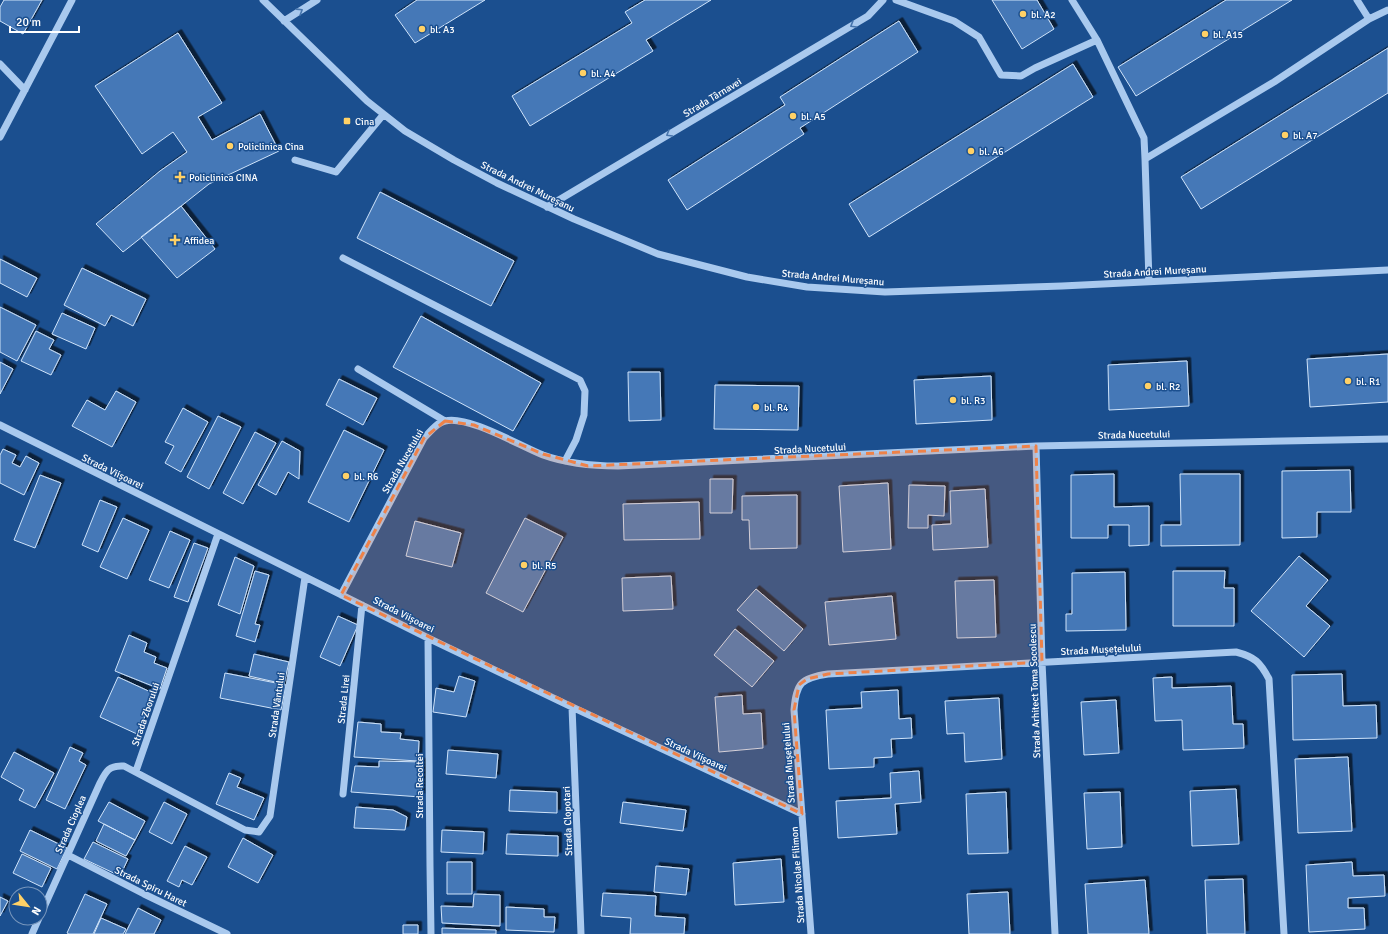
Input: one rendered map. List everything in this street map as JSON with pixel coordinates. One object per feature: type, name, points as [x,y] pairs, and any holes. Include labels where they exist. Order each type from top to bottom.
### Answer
[{"type":"street","points":[[0,137],[72,0]]},
{"type":"street","name":"Strada Andrei Mureșanu","points":[[263,0],[345,81],[383,115],[405,131],[454,160],[547,207],[658,254],[747,277],[807,287],[885,292],[1062,286],[1388,270]]},
{"type":"street","points":[[284,21],[317,0]]},
{"type":"street","name":"Strada Târnavei","points":[[547,207],[868,16],[883,0]]},
{"type":"street","points":[[896,0],[954,21],[978,37],[1001,75],[1021,76],[1035,68],[1097,40]]},
{"type":"street","points":[[1072,0],[1097,40],[1144,138],[1149,282]]},
{"type":"street","points":[[1357,0],[1369,20]]},
{"type":"street","points":[[1145,159],[1274,82],[1369,20],[1388,10]]},
{"type":"street","points":[[0,64],[25,90]]},
{"type":"street","points":[[295,160],[336,172],[383,115]]},
{"type":"street","points":[[343,258],[580,380],[586,391],[584,415],[576,440],[565,461]]},
{"type":"street","points":[[358,369],[445,421]]},
{"type":"street","name":"Strada Nucetului","points":[[341,594],[424,438],[434,427],[445,421],[458,421],[474,425],[543,454],[588,466],[618,466],[1036,446],[1388,438]]},
{"type":"street","name":"Strada Viișoarei","points":[[0,425],[428,638],[802,814]]},
{"type":"street","name":"Strada Arhitect Toma Socolescu","points":[[1036,446],[1042,662],[1055,934]]},
{"type":"street","name":"Strada Zborului","points":[[136,771],[218,534]]},
{"type":"street","name":"Strada Vântului","points":[[136,771],[235,826],[246,830],[259,832],[270,816],[305,577]]},
{"type":"street","name":"Strada Lirei","points":[[343,794],[362,605]]},
{"type":"street","name":"Strada Recoltei","points":[[428,638],[431,934]]},
{"type":"street","name":"Strada Mușețelului","points":[[802,814],[794,710],[795,695],[799,685],[806,679],[816,675],[1236,652],[1250,656],[1263,666],[1269,679],[1284,934]]},
{"type":"street","name":"Strada Clopotari","points":[[572,707],[581,934]]},
{"type":"street","name":"Strada Cioplea","points":[[48,899],[105,773],[111,767],[116,765],[124,766],[136,771]]},
{"type":"street","name":"Strada Nicolae Filimon","points":[[802,814],[811,934]]},
{"type":"street","name":"Strada Spiru Haret","points":[[68,855],[227,934]]},
{"type":"highlighted area","points":[[445,421],[474,425],[543,454],[588,466],[1036,446],[1042,662],[828,674],[807,679],[799,685],[794,710],[802,814],[341,595],[424,438]]},
{"type":"building","points":[[4,0],[42,0],[23,34],[0,21],[0,7]]},
{"type":"building","name":"bl. A3","points":[[417,0],[485,0],[415,43],[395,15]]},
{"type":"building","name":"bl. A4","points":[[645,0],[711,0],[646,40],[653,51],[530,126],[512,96],[632,23],[625,12]]},
{"type":"building","name":"bl. A2","points":[[992,0],[1037,0],[1054,29],[1022,49]]},
{"type":"building","name":"bl. A15","points":[[1226,0],[1292,0],[1136,96],[1118,67]]},
{"type":"building","name":"bl. A5","points":[[899,21],[918,52],[800,128],[804,134],[687,210],[668,180],[785,105],[780,97]]},
{"type":"building","name":"Policlinica Cina","points":[[178,33],[222,103],[198,117],[212,140],[260,114],[279,151],[209,184],[123,252],[96,224],[160,171],[187,152],[173,132],[142,154],[95,86]]},
{"type":"building","name":"bl. A7","points":[[1388,48],[1388,93],[1201,209],[1181,177]]},
{"type":"building","name":"bl. A6","points":[[1073,64],[1093,97],[869,237],[849,204]]},
{"type":"building","points":[[380,192],[514,261],[491,306],[357,238]]},
{"type":"building","points":[[181,206],[215,249],[177,278],[141,237]]},
{"type":"building","points":[[0,259],[37,278],[27,297],[0,283]]},
{"type":"building","points":[[82,268],[146,299],[133,326],[111,315],[105,326],[64,305]]},
{"type":"building","points":[[0,307],[36,325],[17,361],[0,352]]},
{"type":"building","points":[[62,313],[95,328],[86,349],[52,334]]},
{"type":"building","points":[[421,316],[541,383],[513,431],[393,367]]},
{"type":"building","points":[[36,331],[54,340],[49,349],[61,355],[51,375],[21,361]]},
{"type":"building","name":"bl. R1","points":[[1388,354],[1388,402],[1310,407],[1307,359]]},
{"type":"building","name":"bl. R2","points":[[1187,361],[1189,406],[1109,410],[1108,365]]},
{"type":"building","points":[[0,362],[13,369],[0,394]]},
{"type":"building","points":[[628,372],[660,372],[661,420],[629,421]]},
{"type":"building","name":"bl. R3","points":[[991,376],[992,420],[916,424],[914,380]]},
{"type":"building","points":[[339,379],[377,398],[363,425],[326,405]]},
{"type":"building","name":"bl. R4","points":[[715,385],[799,386],[798,430],[714,429]]},
{"type":"building","points":[[116,391],[136,402],[112,447],[72,426],[87,400],[105,410]]},
{"type":"building","points":[[183,408],[208,422],[181,472],[165,463],[174,446],[165,442]]},
{"type":"building","points":[[218,416],[241,427],[209,489],[187,477]]},
{"type":"building","name":"bl. R6","points":[[344,430],[384,450],[349,522],[308,502]]},
{"type":"building","points":[[255,432],[276,443],[243,504],[223,493]]},
{"type":"building","points":[[282,441],[300,451],[299,479],[288,472],[276,495],[258,485]]},
{"type":"building","points":[[3,449],[16,455],[12,463],[20,467],[26,456],[39,463],[24,495],[0,483],[0,455]]},
{"type":"building","points":[[1350,470],[1351,512],[1317,512],[1317,537],[1282,538],[1282,471]]},
{"type":"building","points":[[1114,474],[1114,507],[1149,506],[1149,545],[1129,546],[1129,525],[1108,525],[1108,538],[1071,538],[1071,475]]},
{"type":"building","points":[[1180,474],[1240,474],[1240,545],[1161,546],[1161,525],[1181,525]]},
{"type":"building","points":[[40,475],[61,483],[35,548],[14,540]]},
{"type":"building","points":[[710,479],[733,479],[732,513],[710,513]]},
{"type":"building","points":[[888,483],[891,549],[843,552],[839,486]]},
{"type":"building","points":[[909,485],[945,486],[944,516],[928,515],[928,528],[908,528]]},
{"type":"building","points":[[985,489],[988,547],[933,550],[932,525],[951,524],[950,491]]},
{"type":"building","points":[[797,495],[797,548],[750,549],[749,520],[742,520],[742,496]]},
{"type":"building","points":[[100,500],[117,507],[98,552],[82,545]]},
{"type":"building","points":[[699,502],[700,539],[624,540],[623,504]]},
{"type":"building","points":[[123,518],[149,530],[127,579],[100,567]]},
{"type":"building","name":"bl. R5","points":[[525,518],[563,537],[523,612],[486,593]]},
{"type":"building","points":[[415,521],[461,533],[452,567],[406,556]]},
{"type":"building","points":[[170,531],[190,540],[169,588],[149,580]]},
{"type":"building","points":[[194,543],[208,548],[188,602],[174,597]]},
{"type":"building","points":[[1299,556],[1328,580],[1306,606],[1330,626],[1304,657],[1251,611]]},
{"type":"building","points":[[235,557],[254,566],[240,614],[218,605]]},
{"type":"building","points":[[255,571],[269,575],[255,624],[260,625],[255,642],[236,636]]},
{"type":"building","points":[[1173,571],[1225,571],[1224,588],[1234,588],[1234,626],[1173,626]]},
{"type":"building","points":[[1125,572],[1126,630],[1066,631],[1066,614],[1072,614],[1072,573]]},
{"type":"building","points":[[671,576],[673,609],[623,611],[622,578]]},
{"type":"building","points":[[994,580],[996,637],[957,638],[955,581]]},
{"type":"building","points":[[756,589],[803,629],[784,651],[737,610]]},
{"type":"building","points":[[892,596],[896,639],[829,645],[825,602]]},
{"type":"building","points":[[338,616],[358,625],[340,666],[320,657]]},
{"type":"building","points":[[735,629],[774,661],[752,687],[714,655]]},
{"type":"building","points":[[129,635],[147,643],[144,652],[156,657],[154,663],[167,668],[160,689],[115,671]]},
{"type":"building","points":[[254,654],[289,662],[284,684],[249,676]]},
{"type":"building","points":[[225,673],[286,685],[281,710],[220,698]]},
{"type":"building","points":[[1342,674],[1343,706],[1376,705],[1377,738],[1293,740],[1292,675]]},
{"type":"building","points":[[459,676],[475,681],[466,717],[433,712],[436,688],[454,692]]},
{"type":"building","points":[[118,677],[155,694],[137,734],[100,717]]},
{"type":"building","points":[[1172,677],[1172,688],[1231,686],[1233,724],[1243,724],[1244,748],[1183,750],[1182,720],[1155,721],[1153,678]]},
{"type":"building","points":[[898,690],[899,719],[911,718],[912,738],[891,739],[892,757],[874,758],[874,767],[829,769],[826,710],[862,708],[861,692]]},
{"type":"building","points":[[742,695],[743,714],[761,713],[763,748],[719,752],[715,697]]},
{"type":"building","points":[[999,698],[1002,759],[965,762],[964,733],[947,734],[945,701]]},
{"type":"building","points":[[1116,700],[1119,753],[1084,755],[1081,702]]},
{"type":"building","points":[[358,722],[381,724],[381,732],[401,733],[400,739],[419,741],[418,761],[354,757]]},
{"type":"building","points":[[70,747],[83,753],[79,761],[86,765],[65,809],[46,800]]},
{"type":"building","points":[[448,750],[498,754],[496,778],[446,774]]},
{"type":"building","points":[[14,752],[54,773],[35,808],[19,800],[24,790],[1,777]]},
{"type":"building","points":[[1348,757],[1352,831],[1298,833],[1295,759]]},
{"type":"building","points":[[379,761],[423,762],[421,797],[351,792],[355,766],[379,767]]},
{"type":"building","points":[[919,771],[921,802],[895,804],[897,834],[838,838],[836,801],[891,798],[890,773]]},
{"type":"building","points":[[229,773],[241,778],[237,787],[264,798],[254,820],[216,804]]},
{"type":"building","points":[[1236,789],[1239,844],[1192,846],[1190,791]]},
{"type":"building","points":[[510,790],[557,792],[557,813],[509,811]]},
{"type":"building","points":[[1006,792],[1008,853],[968,854],[966,794]]},
{"type":"building","points":[[1120,792],[1122,847],[1087,849],[1084,793]]},
{"type":"building","points":[[109,802],[145,821],[135,840],[98,821]]},
{"type":"building","points":[[164,802],[187,814],[172,844],[149,832]]},
{"type":"building","points":[[623,802],[686,810],[683,831],[620,823]]},
{"type":"building","points":[[356,807],[393,810],[407,817],[405,830],[354,828]]},
{"type":"building","points":[[104,824],[135,840],[126,856],[96,841]]},
{"type":"building","points":[[30,830],[67,848],[57,869],[20,851]]},
{"type":"building","points":[[442,830],[484,832],[483,854],[441,852]]},
{"type":"building","points":[[507,834],[558,836],[558,856],[506,854]]},
{"type":"building","points":[[243,838],[273,855],[258,883],[228,867]]},
{"type":"building","points":[[93,842],[128,859],[120,876],[84,859]]},
{"type":"building","points":[[185,846],[207,857],[192,885],[182,880],[179,887],[167,881]]},
{"type":"building","points":[[22,854],[51,868],[42,886],[13,873]]},
{"type":"building","points":[[781,859],[784,902],[735,905],[733,863]]},
{"type":"building","points":[[447,862],[472,862],[472,894],[447,894]]},
{"type":"building","points":[[1352,862],[1353,876],[1384,875],[1385,896],[1348,898],[1348,908],[1364,908],[1365,929],[1309,932],[1306,865]]},
{"type":"building","points":[[656,866],[689,869],[686,895],[654,892]]},
{"type":"building","points":[[1243,879],[1245,934],[1207,934],[1205,880]]},
{"type":"building","points":[[1145,880],[1149,934],[1088,934],[1085,884]]},
{"type":"building","points":[[1008,892],[1010,934],[969,934],[967,894]]},
{"type":"building","points":[[603,893],[656,896],[655,916],[685,918],[684,934],[630,934],[631,918],[601,916]]},
{"type":"building","points":[[85,894],[107,904],[93,934],[69,934],[67,933]]},
{"type":"building","points":[[474,894],[500,895],[500,926],[442,923],[441,906],[473,907]]},
{"type":"building","points":[[0,897],[8,901],[0,916]]},
{"type":"building","points":[[506,907],[544,909],[544,917],[555,917],[554,932],[506,930]]},
{"type":"building","points":[[138,908],[161,920],[154,934],[125,934]]},
{"type":"building","points":[[101,918],[126,929],[123,934],[94,934]]},
{"type":"building","points":[[403,925],[418,925],[418,934],[403,934]]},
{"type":"building","points":[[442,928],[496,930],[496,934],[442,934]]},
{"type":"place","name":"bl. A2","points":[[1023,14]]},
{"type":"place","name":"bl. A3","points":[[422,29]]},
{"type":"place","name":"bl. A15","points":[[1205,34]]},
{"type":"place","name":"bl. A4","points":[[583,73]]},
{"type":"place","name":"bl. A5","points":[[793,116]]},
{"type":"place","name":"Cina","points":[[347,121]]},
{"type":"place","name":"bl. A7","points":[[1285,135]]},
{"type":"place","name":"Policlinica Cina","points":[[230,146]]},
{"type":"place","name":"bl. A6","points":[[971,151]]},
{"type":"place","name":"Policlinica CINA","points":[[180,177]]},
{"type":"place","name":"Affidea","points":[[175,240]]},
{"type":"place","name":"bl. R1","points":[[1348,381]]},
{"type":"place","name":"bl. R2","points":[[1148,386]]},
{"type":"place","name":"bl. R3","points":[[953,400]]},
{"type":"place","name":"bl. R4","points":[[756,407]]},
{"type":"place","name":"bl. R6","points":[[346,476]]},
{"type":"place","name":"bl. R5","points":[[524,565]]}]
